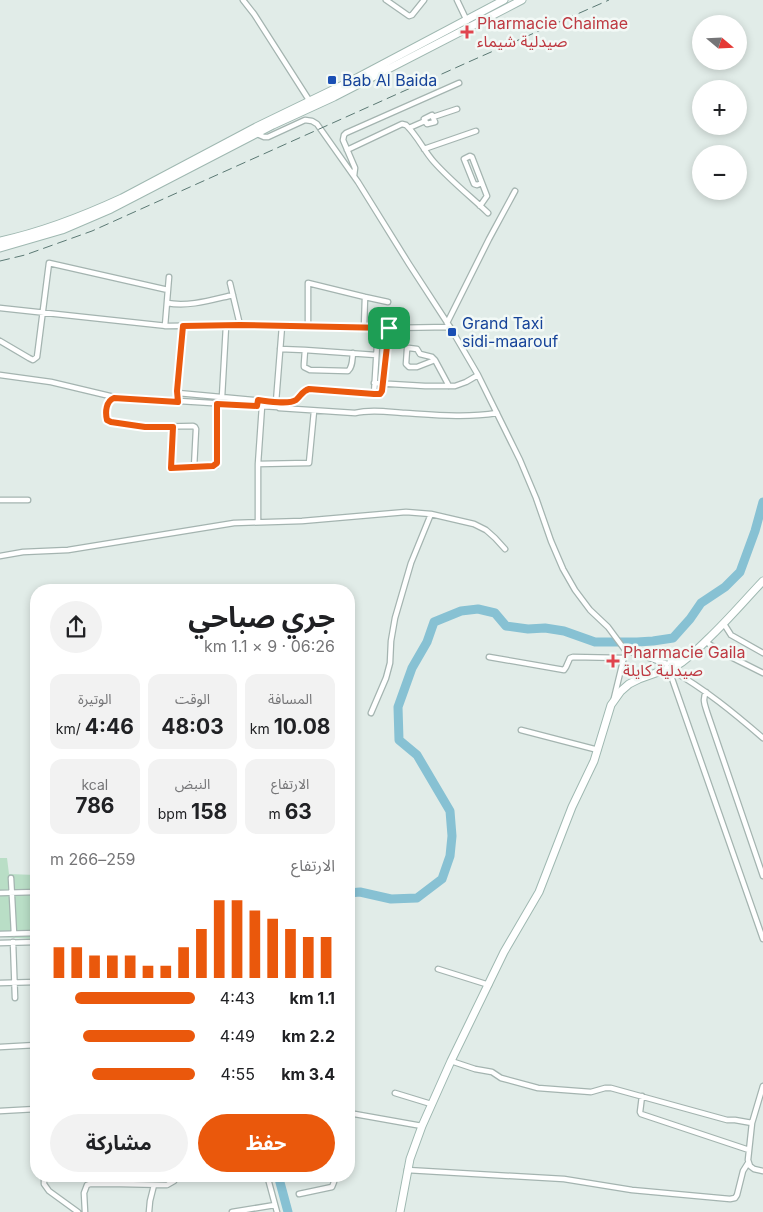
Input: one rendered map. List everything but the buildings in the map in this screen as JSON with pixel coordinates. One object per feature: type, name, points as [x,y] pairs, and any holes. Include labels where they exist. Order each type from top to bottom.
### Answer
[{"type":"street","points":[[243,0],[309,100]]},
{"type":"street","points":[[386,0],[408,16],[412,15],[424,0]]},
{"type":"street","points":[[451,0],[458,2],[468,23]]},
{"type":"street","points":[[0,248],[55,232],[107,212],[257,134],[334,97],[468,23],[504,0]]},
{"type":"street","points":[[0,240],[15,238],[52,226],[122,198],[309,100],[468,23],[522,0]]},
{"type":"street","points":[[354,176],[355,168],[343,140],[346,134],[459,83]]},
{"type":"street","points":[[409,128],[425,121],[427,125],[435,121],[433,117],[457,109]]},
{"type":"street","points":[[257,134],[268,137],[307,120],[317,124],[354,176],[478,374],[520,460],[551,541],[570,582],[585,604],[614,634],[625,650],[670,667],[737,715],[763,738]]},
{"type":"street","points":[[347,150],[402,124],[406,125],[449,178],[488,213]]},
{"type":"street","points":[[424,149],[476,131]]},
{"type":"street","points":[[480,206],[487,196],[472,156],[464,158],[475,185],[482,183]]},
{"type":"street","points":[[448,325],[482,253],[515,190]]},
{"type":"street","points":[[0,341],[33,360],[37,357],[49,263],[168,290]]},
{"type":"street","points":[[165,326],[170,277]]},
{"type":"street","points":[[230,283],[240,325]]},
{"type":"street","points":[[308,327],[308,283],[388,302]]},
{"type":"street","points":[[167,303],[191,304],[233,295]]},
{"type":"street","points":[[364,328],[365,297]]},
{"type":"street","points":[[0,308],[165,326],[240,325],[389,328],[448,325]]},
{"type":"street","points":[[178,402],[177,391],[183,326]]},
{"type":"street","points":[[222,397],[226,326]]},
{"type":"street","points":[[276,405],[282,326]]},
{"type":"street","points":[[374,394],[378,328]]},
{"type":"street","points":[[276,405],[296,400],[305,390],[309,389],[382,393],[389,328]]},
{"type":"street","points":[[280,349],[376,354]]},
{"type":"street","points":[[435,360],[417,367],[409,367],[406,364],[407,349],[417,349],[419,354],[432,357],[435,360],[449,386]]},
{"type":"street","points":[[305,350],[304,367],[310,370],[348,372],[352,366],[353,353]]},
{"type":"street","points":[[374,383],[449,386],[460,385],[478,374]]},
{"type":"street","points":[[0,375],[51,382],[114,398],[217,404],[276,405],[314,411],[355,413],[381,411],[471,416],[497,413]]},
{"type":"street","points":[[178,393],[222,397],[259,404]]},
{"type":"street","points":[[114,398],[108,402],[106,416],[107,420],[111,422],[145,427],[195,427],[194,468]]},
{"type":"street","points":[[173,427],[171,468],[213,466],[217,463],[217,404]]},
{"type":"street","points":[[258,522],[259,404]]},
{"type":"street","points":[[258,464],[309,463],[314,411]]},
{"type":"street","points":[[0,500],[28,500]]},
{"type":"street","points":[[0,556],[23,552],[68,550],[234,524],[302,521],[406,512],[431,514],[474,524],[486,530],[505,549]]},
{"type":"street","points":[[371,713],[386,678],[390,663],[395,618],[411,563],[431,514]]},
{"type":"street","points":[[612,706],[621,691],[629,684],[639,678],[670,667],[679,657],[700,648],[763,581]]},
{"type":"street","points":[[724,624],[731,635],[763,653]]},
{"type":"street","points":[[706,642],[721,652],[763,673]]},
{"type":"street","points":[[400,1212],[412,1152],[431,1104],[507,946],[541,888],[572,807],[594,761],[612,706],[625,650]]},
{"type":"street","points":[[489,657],[564,670],[570,658],[573,657],[624,658]]},
{"type":"street","points":[[670,667],[763,938]]},
{"type":"street","points":[[706,692],[704,700],[707,712],[763,876]]},
{"type":"street","points":[[521,730],[598,750]]},
{"type":"street","points":[[11,878],[14,934]]},
{"type":"street","points":[[0,893],[30,892]]},
{"type":"street","points":[[0,934],[30,933]]},
{"type":"street","points":[[14,942],[15,998]]},
{"type":"street","points":[[0,943],[30,942]]},
{"type":"street","points":[[438,969],[489,985]]},
{"type":"street","points":[[0,983],[30,982]]},
{"type":"street","points":[[0,1046],[30,1046]]},
{"type":"street","points":[[451,1061],[475,1069],[492,1072],[501,1078],[538,1088],[591,1092],[611,1088],[727,1120],[752,1123]]},
{"type":"street","points":[[407,1170],[564,1179],[632,1190],[732,1199],[737,1195],[743,1171],[748,1164],[752,1123],[763,1086]]},
{"type":"street","points":[[395,1093],[431,1104]]},
{"type":"street","points":[[642,1096],[640,1112],[642,1115],[749,1150]]},
{"type":"street","points":[[0,1111],[30,1109]]},
{"type":"street","points":[[355,1115],[422,1126]]},
{"type":"street","points":[[748,1164],[754,1169],[763,1171]]},
{"type":"street","points":[[44,1182],[49,1191],[78,1212]]},
{"type":"street","points":[[85,1212],[84,1193],[86,1185],[164,1185],[172,1182]]},
{"type":"street","points":[[269,1182],[277,1212]]},
{"type":"street","points":[[299,1194],[332,1187],[334,1182]]},
{"type":"street","points":[[149,1212],[154,1185]]},
{"type":"street","points":[[232,1212],[275,1205]]},
{"type":"green space","points":[[0,858],[7,858],[9,874],[30,875],[30,939],[0,937]]},
{"type":"waterway","points":[[355,892],[391,899],[417,898],[442,879],[450,856],[452,836],[450,811],[417,755],[399,740],[398,707],[412,668],[427,642],[434,622],[461,611],[478,609],[495,613],[506,626],[564,631],[595,642],[637,642],[673,638],[701,603],[725,587],[740,572],[763,502]]},
{"type":"waterway","points":[[280,1182],[288,1212]]},
{"type":"railway","points":[[0,261],[25,255],[92,231],[609,0]]},
{"type":"place","name":"Pharmacie Chaimae صيدلية شيماء","points":[[467,32]]},
{"type":"place","name":"Bab Al Baida","points":[[332,80]]},
{"type":"place","name":"Grand Taxi sidi-maarouf","points":[[452,332]]},
{"type":"place","name":"Pharmacie Gaila صيدلية كايلة","points":[[613,661]]},
{"type":"route","points":[[240,325],[389,328],[382,393],[380,394],[309,389],[305,390],[296,400],[290,402],[258,400],[257,406],[217,404],[216,466],[171,468],[173,427],[145,427],[107,420],[108,402],[114,398],[178,402],[177,391],[183,326],[240,325]]}]
